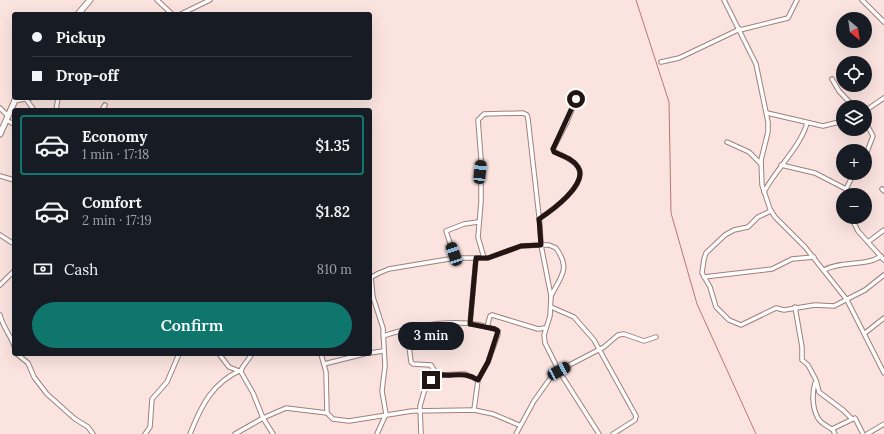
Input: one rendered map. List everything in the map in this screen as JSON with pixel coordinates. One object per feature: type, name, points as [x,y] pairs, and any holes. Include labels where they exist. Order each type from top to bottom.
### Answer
[{"type":"main road","points":[[80,12],[90,0]]},
{"type":"main road","points":[[0,134],[15,100]]},
{"type":"street","points":[[157,0],[170,12]]},
{"type":"street","points":[[185,12],[210,0]]},
{"type":"street","points":[[724,0],[756,64],[767,113],[768,132],[761,164],[764,192],[771,210],[814,257],[847,300],[884,372]]},
{"type":"street","points":[[661,62],[679,58],[740,30],[788,18],[797,0]]},
{"type":"street","points":[[862,0],[884,22]]},
{"type":"street","points":[[832,79],[839,91],[847,100]]},
{"type":"street","points":[[872,106],[884,98]]},
{"type":"street","points":[[539,219],[561,203],[573,190],[578,179],[580,172],[577,166],[569,159],[554,152],[553,149],[576,99]]},
{"type":"street","points":[[0,108],[12,122]]},
{"type":"street","points":[[484,258],[478,242],[478,222],[481,205],[481,159],[478,120],[484,114],[517,112],[528,116],[541,245],[551,296],[549,321],[545,328],[544,335],[545,343],[559,371],[599,434]]},
{"type":"street","points":[[767,113],[823,126],[836,123]]},
{"type":"street","points":[[764,192],[781,165],[800,140],[807,123]]},
{"type":"street","points":[[870,144],[873,136],[872,134]]},
{"type":"street","points":[[727,142],[749,152],[761,164]]},
{"type":"street","points":[[781,165],[815,173],[846,188],[850,180]]},
{"type":"street","points":[[0,176],[12,179]]},
{"type":"street","points":[[771,210],[758,217],[747,227],[734,230],[725,235],[706,253],[702,271],[710,287],[716,307],[723,315],[738,325],[741,325],[776,308],[784,310],[795,307],[815,305],[834,306],[865,290],[884,275]]},
{"type":"street","points":[[455,258],[446,231],[464,224],[478,222]]},
{"type":"street","points":[[855,224],[858,230],[884,260]]},
{"type":"street","points":[[868,242],[884,230]]},
{"type":"street","points":[[0,235],[12,243]]},
{"type":"street","points":[[372,278],[389,269],[455,258],[484,258],[521,246],[549,245],[556,248],[564,266],[563,274],[551,296]]},
{"type":"street","points":[[824,270],[837,264],[867,262],[881,256]]},
{"type":"street","points":[[704,277],[772,269],[792,259],[814,257]]},
{"type":"street","points":[[470,324],[476,258]]},
{"type":"street","points":[[0,285],[12,273]]},
{"type":"street","points":[[372,287],[382,323],[385,366],[382,396],[386,414],[377,434]]},
{"type":"street","points":[[551,307],[574,317],[600,349],[636,417],[613,434]]},
{"type":"street","points":[[795,307],[802,347],[802,360],[808,365],[816,380],[819,392],[843,410],[852,419],[857,419],[863,434]]},
{"type":"street","points":[[0,314],[4,328],[12,341]]},
{"type":"street","points":[[487,327],[490,316],[492,315],[538,329],[545,328]]},
{"type":"street","points":[[865,333],[884,318]]},
{"type":"street","points":[[383,336],[424,325],[470,324],[496,330],[498,334],[488,362],[478,380],[474,410]]},
{"type":"street","points":[[407,329],[411,362],[414,364],[431,365],[435,374]]},
{"type":"street","points":[[516,434],[519,425],[543,386],[552,375],[600,349],[621,334],[642,341],[647,341],[656,337]]},
{"type":"street","points":[[372,353],[383,351]]},
{"type":"street","points":[[19,356],[28,363],[34,378],[47,394],[75,419],[88,427],[93,434]]},
{"type":"street","points":[[145,434],[150,427],[152,399],[166,382],[177,356]]},
{"type":"street","points":[[221,356],[230,368],[240,370],[254,393],[263,418],[273,434]]},
{"type":"street","points":[[190,434],[209,394],[240,370],[250,356]]},
{"type":"street","points":[[321,356],[324,364],[327,384],[327,413],[331,418],[349,421],[386,414],[419,411],[474,410],[493,414],[519,425]]},
{"type":"street","points":[[324,364],[356,356]]},
{"type":"street","points":[[435,374],[465,374],[478,380]]},
{"type":"street","points":[[421,434],[419,411],[423,395],[435,374]]},
{"type":"street","points":[[816,380],[812,392],[818,418],[822,423],[832,429],[834,434]]},
{"type":"street","points":[[235,434],[263,418],[291,407],[327,413]]},
{"type":"street","points":[[832,429],[852,419]]},
{"type":"street","points":[[867,434],[884,424]]},
{"type":"waterway","points":[[636,0],[669,102],[671,213],[697,304],[756,434]]},
{"type":"route","points":[[431,380],[435,374],[468,374],[478,380],[484,370],[498,331],[495,329],[470,324],[476,258],[488,258],[521,246],[541,245],[539,219],[554,209],[567,197],[576,185],[580,172],[579,168],[574,163],[554,152],[553,149],[567,122],[576,99]]}]
